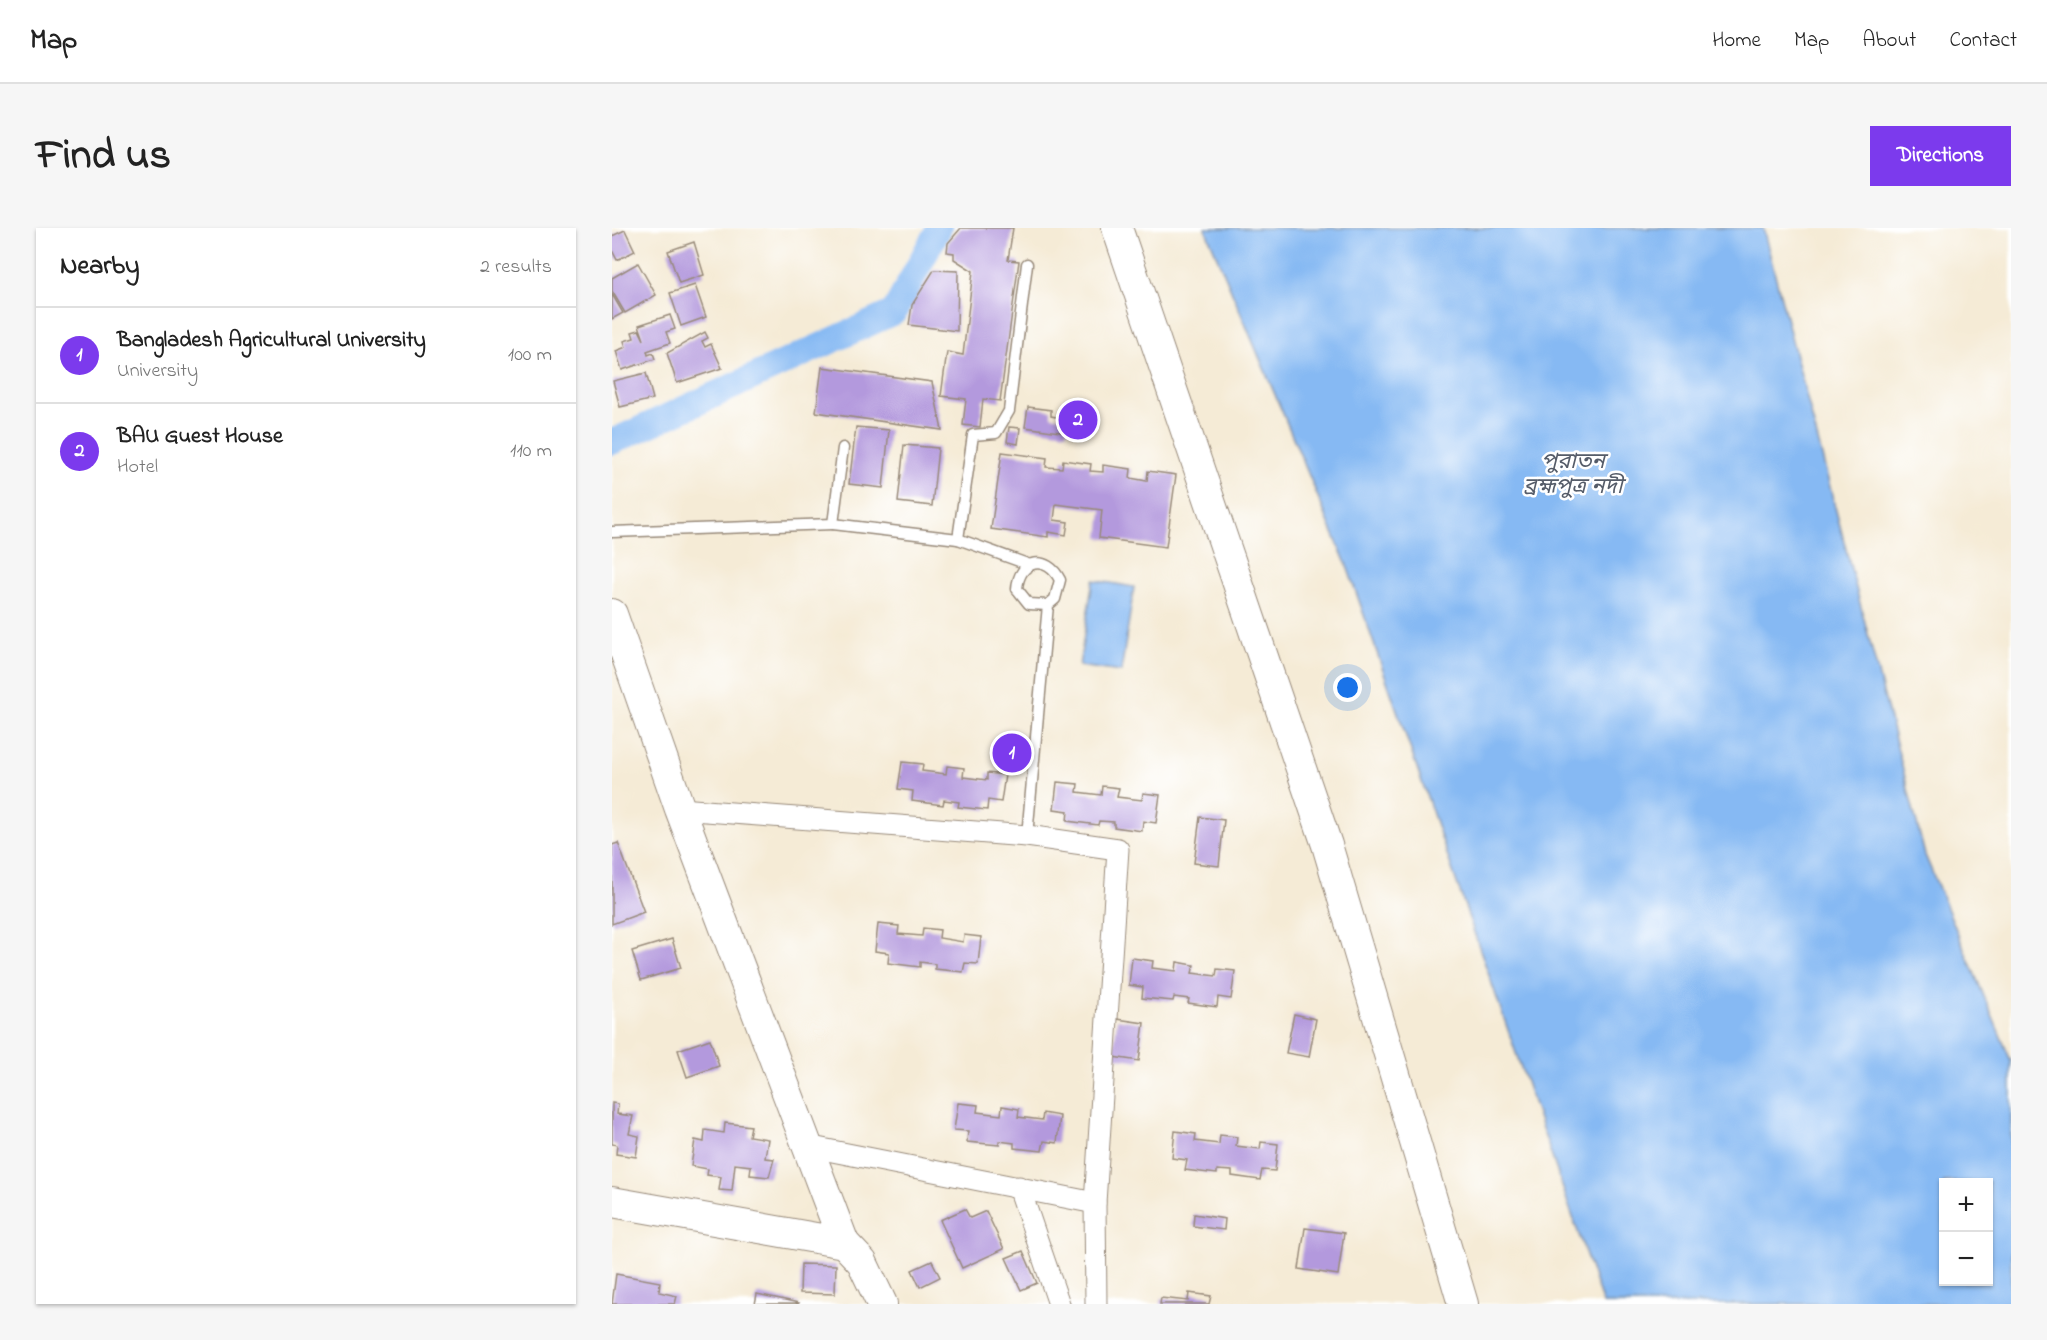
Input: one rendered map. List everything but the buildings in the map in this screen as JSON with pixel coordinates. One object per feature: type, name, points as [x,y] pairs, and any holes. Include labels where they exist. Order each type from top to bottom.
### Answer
[{"type":"street","points":[[1117,228],[1327,845],[1463,1304]]},
{"type":"street","points":[[612,614],[680,809],[844,1243],[862,1262],[882,1304]]},
{"type":"street","points":[[680,809],[1027,836],[1118,849],[1095,1203],[1096,1304]]},
{"type":"street","points":[[807,1146],[1095,1203]]},
{"type":"street","points":[[1019,1187],[1057,1303]]},
{"type":"street","points":[[612,1202],[844,1243]]},
{"type":"lane","points":[[958,538],[973,435],[996,433],[1009,411],[1027,264]]},
{"type":"lane","points":[[833,524],[843,448]]},
{"type":"lane","points":[[612,532],[833,524],[958,538],[1030,565]]},
{"type":"lane","points":[[1039,563],[1049,565],[1060,580],[1055,599],[1048,605],[1029,604],[1017,589],[1022,570],[1030,565],[1039,563]]},
{"type":"lane","points":[[1027,836],[1048,605]]},
{"type":"water","name":"পুরাতন ব্রহ্মপুত্র নদী","points":[[1205,228],[1763,228],[1925,855],[2011,1061],[2011,1304],[1603,1304],[1347,566]]},
{"type":"water","points":[[1093,580],[1134,587],[1121,672],[1079,666]]},
{"type":"waterway","points":[[612,442],[894,312],[939,228]]},
{"type":"place","name":"BAU Guest House","points":[[1078,420]]},
{"type":"place","name":"Bangladesh Agricultural University","points":[[1012,753]]}]
